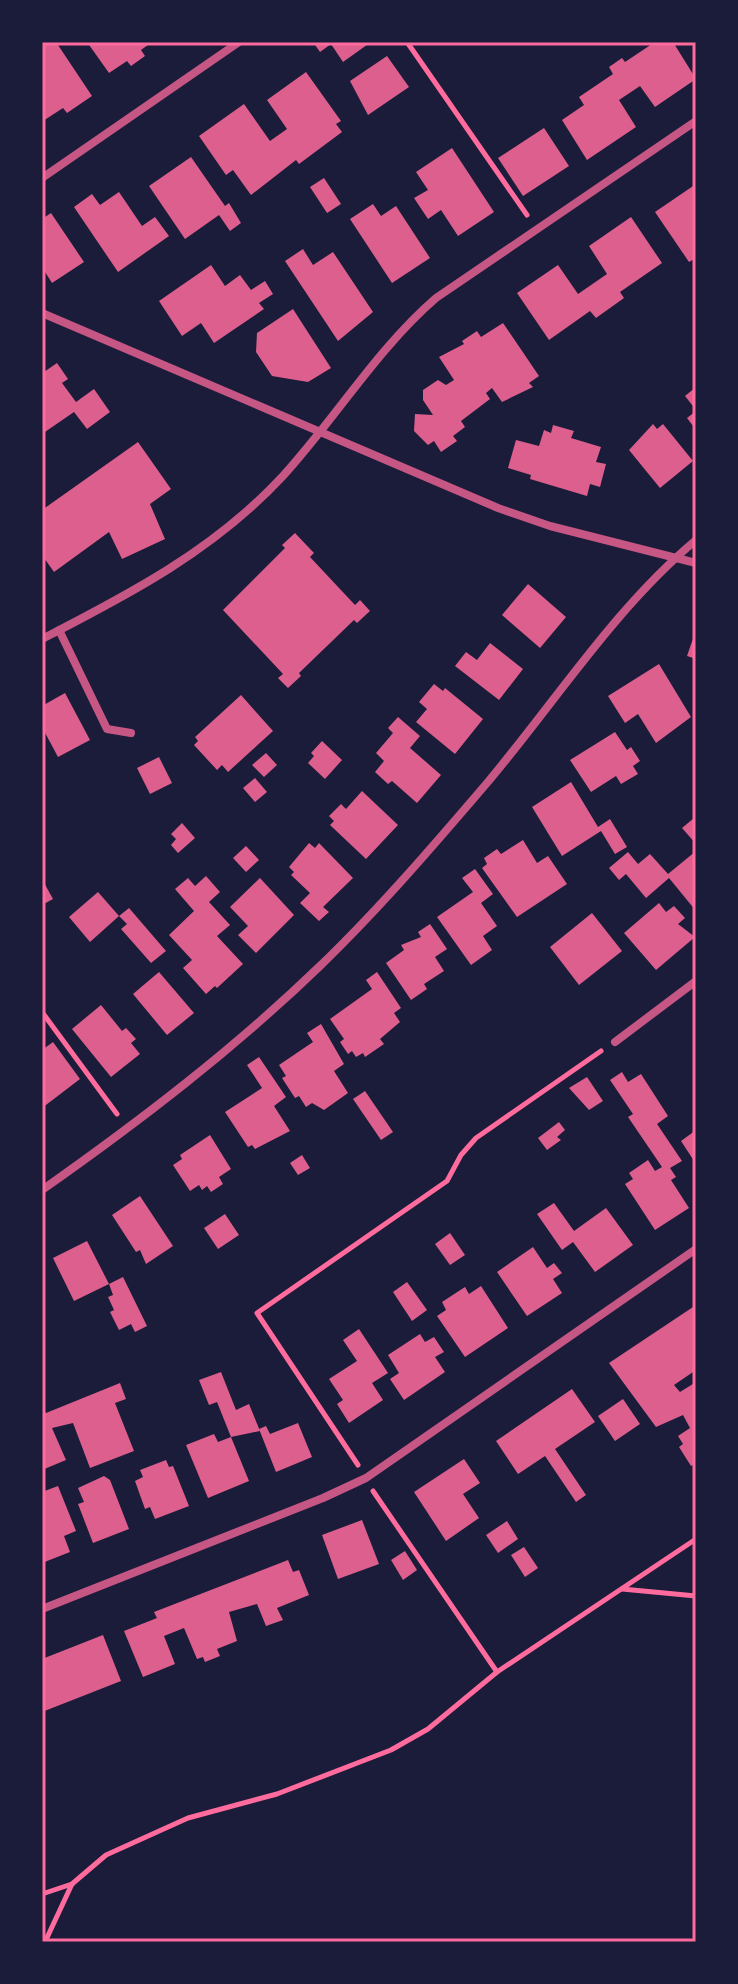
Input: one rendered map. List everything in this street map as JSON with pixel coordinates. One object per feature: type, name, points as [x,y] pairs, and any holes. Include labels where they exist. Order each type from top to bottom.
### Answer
[{"type":"street","points":[[42,178],[239,42]]},
{"type":"street","points":[[42,639],[136,590],[210,543],[258,502],[421,311],[456,281],[696,121]]},
{"type":"street","points":[[42,313],[498,508],[550,526],[696,563]]},
{"type":"street","points":[[42,1190],[128,1129],[256,1025],[356,929],[488,782],[579,665],[674,559],[696,540]]},
{"type":"street","points":[[59,630],[107,729],[131,733]]},
{"type":"street","points":[[615,1042],[696,981]]},
{"type":"street","points":[[42,1609],[323,1498],[366,1478],[696,1249]]},
{"type":"path","points":[[407,42],[536,228]]},
{"type":"path","points":[[42,1012],[128,1129]]},
{"type":"path","points":[[497,1672],[257,1313],[447,1181],[461,1155],[476,1138],[615,1042]]},
{"type":"path","points":[[45,1942],[72,1884],[86,1869],[129,1842],[188,1818],[317,1780],[391,1750],[428,1729],[497,1672],[696,1539]]},
{"type":"path","points":[[621,1589],[696,1596]]},
{"type":"path","points":[[42,1894],[72,1884]]},
{"type":"building","points":[[56,42],[92,96],[67,113],[63,108],[43,121],[42,47]]},
{"type":"building","points":[[87,42],[152,42],[141,50],[145,56],[131,66],[127,61],[109,73]]},
{"type":"building","points":[[313,42],[371,42],[343,62],[331,44],[320,52]]},
{"type":"building","points":[[655,42],[673,42],[696,79],[655,107],[640,86],[619,100],[636,127],[587,160],[562,120],[584,105],[579,97],[613,74],[609,67],[622,58],[625,62]]},
{"type":"building","points":[[387,56],[409,87],[368,115],[350,81]]},
{"type":"building","points":[[306,72],[341,121],[336,124],[342,132],[299,164],[296,160],[251,195],[233,170],[226,175],[199,136],[244,104],[270,141],[287,129],[267,100]]},
{"type":"building","points":[[544,128],[569,166],[523,196],[498,158]]},
{"type":"building","points":[[452,148],[494,212],[458,236],[441,210],[428,219],[414,198],[428,190],[416,172]]},
{"type":"building","points":[[191,157],[225,206],[229,203],[241,223],[230,231],[219,215],[185,239],[149,186]]},
{"type":"building","points":[[324,178],[341,204],[327,213],[310,187]]},
{"type":"building","points":[[696,184],[696,258],[689,262],[655,212]]},
{"type":"building","points":[[119,192],[142,226],[155,217],[169,236],[118,272],[74,207],[92,194],[100,205]]},
{"type":"building","points":[[373,204],[381,216],[396,206],[430,258],[392,283],[350,219]]},
{"type":"building","points":[[51,213],[84,262],[52,283],[42,267],[42,219]]},
{"type":"building","points":[[631,217],[662,263],[620,292],[624,298],[596,318],[590,311],[549,340],[517,293],[558,265],[578,294],[607,274],[589,246]]},
{"type":"building","points":[[303,249],[313,265],[333,252],[373,312],[338,341],[285,261]]},
{"type":"building","points":[[211,265],[225,286],[240,275],[251,290],[265,281],[273,294],[259,303],[264,309],[214,343],[201,323],[182,336],[159,301]]},
{"type":"building","points":[[293,309],[331,368],[308,382],[272,376],[256,352],[257,333]]},
{"type":"building","points":[[503,323],[539,376],[529,383],[533,387],[502,402],[492,388],[486,393],[490,399],[461,421],[465,427],[453,436],[457,441],[441,452],[434,441],[428,445],[414,431],[415,414],[433,415],[423,400],[423,390],[438,380],[446,385],[454,380],[439,357],[464,344],[462,341],[477,331],[481,337]]},
{"type":"building","points":[[57,363],[68,379],[62,383],[76,402],[94,389],[110,412],[87,429],[74,412],[42,434],[42,370],[44,372]]},
{"type":"building","points":[[696,387],[696,410],[685,396]]},
{"type":"building","points":[[696,411],[696,430],[687,418]]},
{"type":"building","points":[[653,424],[657,429],[663,424],[693,461],[660,488],[629,450]]},
{"type":"building","points":[[553,425],[574,431],[571,438],[601,447],[596,462],[606,464],[600,487],[590,484],[587,496],[530,479],[531,475],[508,468],[516,440],[539,446],[544,430],[551,433]]},
{"type":"building","points":[[138,442],[171,489],[150,504],[165,539],[122,559],[109,532],[54,572],[42,555],[42,510]]},
{"type":"building","points":[[295,533],[314,553],[310,557],[355,605],[360,600],[370,611],[357,623],[354,620],[299,673],[301,676],[288,688],[278,678],[283,674],[223,610],[285,548],[282,545]]},
{"type":"building","points":[[528,584],[566,617],[540,648],[502,615]]},
{"type":"building","points":[[696,630],[696,659],[687,656]]},
{"type":"building","points":[[490,643],[523,669],[499,700],[455,666],[466,652],[477,660]]},
{"type":"building","points":[[659,664],[691,717],[656,743],[638,714],[625,723],[608,696]]},
{"type":"building","points":[[434,684],[443,691],[445,688],[483,719],[455,754],[416,722],[427,709],[419,702]]},
{"type":"building","points":[[65,693],[90,740],[58,757],[42,727],[42,706]]},
{"type":"building","points":[[241,695],[273,731],[228,772],[222,765],[217,770],[194,745],[198,741],[195,737]]},
{"type":"building","points":[[398,717],[420,736],[410,748],[441,775],[417,803],[392,781],[388,784],[375,772],[384,761],[376,753],[393,733],[388,728]]},
{"type":"building","points":[[615,732],[627,750],[631,747],[640,761],[633,766],[638,774],[621,784],[616,776],[591,792],[570,760]]},
{"type":"building","points":[[322,741],[342,760],[325,779],[308,763],[314,756],[311,753]]},
{"type":"building","points":[[266,753],[277,765],[264,777],[252,765]]},
{"type":"building","points":[[159,757],[172,783],[150,794],[137,768]]},
{"type":"building","points":[[255,778],[267,792],[255,802],[243,788]]},
{"type":"building","points":[[571,782],[598,827],[610,819],[627,847],[615,854],[601,831],[562,856],[532,807]]},
{"type":"building","points":[[362,791],[398,825],[366,859],[330,825],[334,821],[329,816],[341,804],[346,809]]},
{"type":"building","points":[[694,818],[696,821],[696,844],[682,828]]},
{"type":"building","points":[[182,823],[195,838],[178,853],[171,845],[176,839],[171,834]]},
{"type":"building","points":[[523,840],[537,863],[548,856],[567,884],[517,917],[482,868],[487,864],[484,858],[497,849],[501,854]]},
{"type":"building","points":[[309,843],[315,848],[319,843],[353,878],[323,907],[329,912],[319,921],[300,903],[310,893],[291,875],[294,872],[289,867]]},
{"type":"building","points":[[246,846],[259,860],[246,872],[233,858]]},
{"type":"building","points":[[696,851],[696,911],[669,878],[646,898],[626,874],[619,880],[609,868],[628,852],[638,864],[650,854],[668,874]]},
{"type":"building","points":[[475,869],[493,894],[481,903],[497,926],[483,936],[492,950],[471,965],[437,917],[473,892],[462,878]]},
{"type":"building","points":[[206,876],[220,892],[209,902],[230,925],[217,936],[243,964],[206,994],[183,968],[192,960],[169,935],[194,911],[175,889],[188,878],[195,886]]},
{"type":"building","points":[[260,878],[294,915],[256,953],[238,935],[248,926],[230,907]]},
{"type":"building","points":[[42,879],[53,899],[42,905]]},
{"type":"building","points":[[98,892],[119,916],[90,942],[69,917]]},
{"type":"building","points":[[659,903],[666,912],[674,906],[685,918],[678,924],[695,937],[656,970],[624,933]]},
{"type":"building","points":[[129,908],[166,951],[151,963],[121,929],[127,924],[119,916]]},
{"type":"building","points":[[592,913],[622,951],[579,985],[550,947]]},
{"type":"building","points":[[430,924],[447,949],[435,957],[444,971],[424,984],[427,989],[411,1000],[386,963],[404,950],[401,945],[421,937],[418,932]]},
{"type":"building","points":[[159,972],[194,1013],[167,1035],[133,994]]},
{"type":"building","points":[[377,972],[401,1008],[394,1013],[400,1022],[380,1039],[384,1044],[365,1057],[363,1053],[356,1057],[352,1051],[348,1054],[340,1042],[344,1039],[330,1019],[372,989],[366,980]]},
{"type":"building","points":[[101,1005],[122,1031],[126,1028],[136,1039],[131,1043],[140,1054],[111,1077],[72,1029]]},
{"type":"building","points":[[321,1024],[344,1064],[334,1071],[348,1093],[324,1110],[312,1103],[306,1107],[299,1096],[295,1098],[282,1078],[286,1076],[279,1065],[313,1042],[307,1033]]},
{"type":"building","points":[[53,1042],[80,1079],[42,1108],[42,1050]]},
{"type":"building","points":[[259,1057],[286,1097],[274,1106],[290,1131],[255,1149],[252,1145],[248,1147],[225,1112],[262,1088],[247,1065]]},
{"type":"building","points":[[622,1072],[628,1082],[641,1074],[668,1116],[657,1124],[682,1161],[670,1168],[676,1177],[671,1180],[689,1208],[655,1230],[625,1184],[633,1179],[629,1173],[648,1160],[655,1171],[662,1167],[628,1117],[633,1114],[610,1080]]},
{"type":"building","points":[[587,1077],[603,1101],[589,1110],[569,1088]]},
{"type":"building","points":[[365,1091],[393,1132],[381,1140],[353,1099]]},
{"type":"building","points":[[559,1122],[565,1130],[557,1137],[561,1140],[547,1150],[538,1138]]},
{"type":"building","points":[[696,1130],[696,1164],[681,1141]]},
{"type":"building","points":[[210,1135],[231,1169],[219,1177],[223,1184],[211,1192],[207,1186],[202,1190],[199,1185],[190,1191],[173,1165],[182,1159],[180,1155]]},
{"type":"building","points":[[302,1155],[310,1168],[298,1175],[290,1163]]},
{"type":"building","points":[[140,1196],[173,1246],[146,1264],[140,1250],[136,1252],[112,1215]]},
{"type":"building","points":[[554,1203],[574,1231],[606,1208],[633,1245],[595,1272],[573,1242],[562,1250],[537,1214]]},
{"type":"building","points":[[225,1214],[239,1235],[218,1249],[204,1228]]},
{"type":"building","points":[[450,1233],[465,1255],[450,1265],[435,1244]]},
{"type":"building","points":[[87,1241],[109,1284],[74,1301],[53,1258]]},
{"type":"building","points":[[533,1247],[547,1268],[554,1263],[562,1273],[553,1279],[562,1293],[527,1316],[497,1272]]},
{"type":"building","points":[[123,1277],[147,1326],[135,1332],[131,1324],[119,1330],[110,1312],[114,1310],[108,1297],[113,1295],[109,1284]]},
{"type":"building","points":[[407,1282],[427,1310],[412,1321],[393,1292]]},
{"type":"building","points":[[481,1286],[508,1328],[465,1357],[437,1316],[446,1310],[442,1302],[465,1287],[469,1294]]},
{"type":"building","points":[[696,1305],[696,1370],[674,1385],[680,1392],[696,1382],[696,1463],[691,1466],[679,1447],[683,1444],[678,1436],[690,1428],[683,1415],[656,1427],[609,1363]]},
{"type":"building","points":[[359,1329],[388,1373],[372,1383],[383,1400],[349,1423],[337,1404],[343,1400],[329,1379],[357,1361],[343,1340]]},
{"type":"building","points":[[420,1334],[425,1342],[434,1337],[444,1352],[435,1357],[445,1372],[404,1400],[390,1379],[399,1373],[388,1355]]},
{"type":"building","points":[[221,1372],[236,1410],[249,1404],[260,1431],[231,1437],[217,1402],[209,1405],[199,1380]]},
{"type":"building","points":[[120,1383],[126,1399],[115,1403],[134,1451],[90,1468],[73,1423],[52,1428],[66,1460],[42,1470],[42,1410],[46,1413]]},
{"type":"building","points":[[572,1389],[595,1422],[555,1449],[586,1495],[576,1502],[545,1456],[518,1474],[496,1441]]},
{"type":"building","points":[[623,1399],[640,1424],[615,1441],[598,1416]]},
{"type":"building","points":[[298,1423],[312,1457],[276,1472],[259,1429],[266,1426],[270,1434]]},
{"type":"building","points":[[214,1434],[218,1442],[231,1437],[249,1481],[208,1498],[186,1445]]},
{"type":"building","points":[[464,1459],[480,1483],[463,1494],[479,1518],[446,1541],[414,1492]]},
{"type":"building","points":[[166,1460],[169,1467],[173,1466],[189,1506],[155,1519],[150,1507],[145,1509],[135,1481],[143,1477],[140,1470]]},
{"type":"building","points":[[104,1476],[110,1480],[129,1529],[93,1543],[78,1504],[84,1502],[78,1488]]},
{"type":"building","points":[[58,1486],[76,1531],[64,1536],[70,1552],[42,1563],[42,1492]]},
{"type":"building","points":[[362,1520],[379,1564],[338,1579],[322,1535]]},
{"type":"building","points":[[507,1521],[518,1539],[498,1553],[486,1535]]},
{"type":"building","points":[[524,1547],[538,1568],[525,1577],[511,1555]]},
{"type":"building","points":[[405,1551],[417,1570],[403,1580],[391,1560]]},
{"type":"building","points":[[288,1560],[293,1572],[299,1570],[309,1595],[277,1608],[283,1620],[266,1626],[257,1604],[229,1612],[237,1641],[217,1649],[220,1656],[205,1662],[203,1657],[197,1659],[184,1628],[164,1636],[175,1664],[143,1677],[124,1631],[157,1618],[154,1612]]},
{"type":"building","points":[[103,1635],[121,1681],[42,1712],[42,1659]]}]
